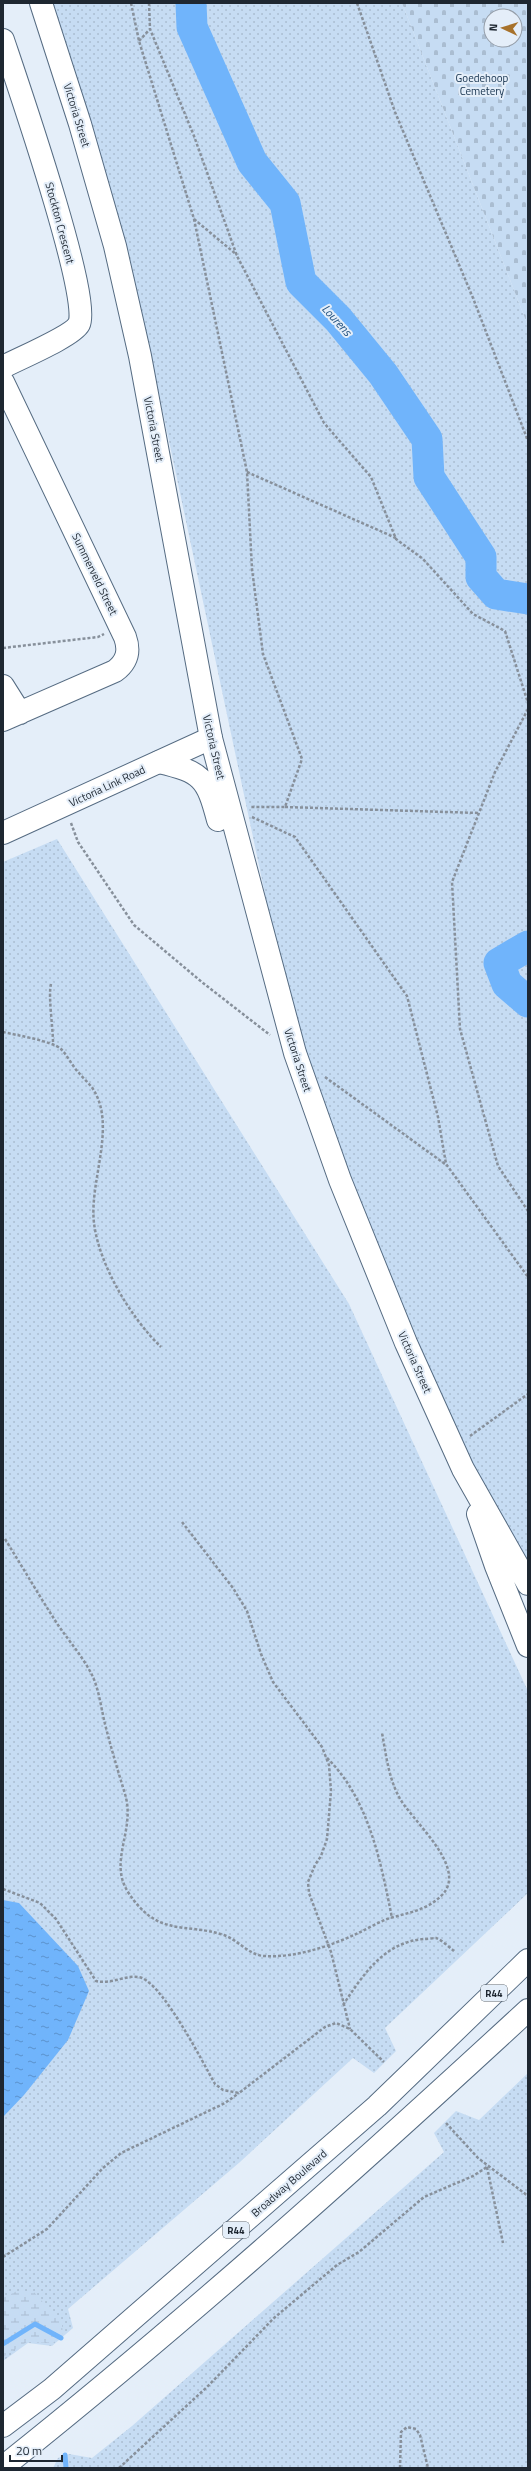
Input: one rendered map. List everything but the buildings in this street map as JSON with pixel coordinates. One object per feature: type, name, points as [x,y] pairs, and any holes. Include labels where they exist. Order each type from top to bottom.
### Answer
[{"type":"main road","name":"Victoria Street","points":[[41,3],[80,124],[115,246],[140,356],[211,738],[250,892],[295,1054],[340,1180],[406,1343],[463,1469],[528,1584]]},
{"type":"main road","name":"Stockton Crescent","points":[[3,40],[64,236],[82,316],[74,330],[3,366]]},
{"type":"main road","name":"Summerveld Street","points":[[3,382],[120,626],[128,650],[120,667],[12,716]]},
{"type":"main road","points":[[3,686],[12,716]]},
{"type":"main road","name":"Victoria Link Road","points":[[3,834],[211,738]]},
{"type":"main road","points":[[159,762],[186,769],[198,775],[206,786],[234,867],[250,892]]},
{"type":"main road","name":"Victoria Street","points":[[463,1469],[496,1566],[528,1646]]},
{"type":"main road","name":"Broadway Boulevard","points":[[3,2426],[63,2379],[377,2106],[528,1960]]},
{"type":"main road","points":[[3,2467],[117,2376],[282,2233],[528,2010]]},
{"type":"path","points":[[130,3],[139,41],[194,219],[247,472],[252,569],[263,654],[302,759],[285,807]]},
{"type":"path","points":[[149,3],[150,29],[194,136],[237,256],[324,423],[371,477],[396,539]]},
{"type":"path","points":[[357,3],[395,112],[473,298],[528,441]]},
{"type":"path","points":[[139,41],[150,29]]},
{"type":"path","points":[[194,219],[237,256]]},
{"type":"path","points":[[247,472],[396,539],[423,559],[473,614],[505,631],[528,703]]},
{"type":"path","points":[[3,648],[98,637],[120,626]]},
{"type":"path","points":[[528,709],[495,772],[452,882],[460,1029],[498,1166],[528,1211]]},
{"type":"path","points":[[64,806],[78,842],[134,925],[203,983],[295,1054]]},
{"type":"path","points":[[228,807],[285,807],[479,813]]},
{"type":"path","points":[[228,807],[295,837],[407,996],[438,1117],[446,1164]]},
{"type":"path","points":[[51,984],[49,990],[53,1020],[52,1043]]},
{"type":"path","points":[[3,1032],[52,1043],[61,1049],[93,1089],[103,1118],[93,1200],[94,1224],[99,1247],[110,1272],[144,1331],[161,1347]]},
{"type":"path","points":[[321,1074],[446,1164],[528,1277]]},
{"type":"path","points":[[453,1448],[528,1394]]},
{"type":"path","points":[[182,1522],[233,1588],[246,1611],[261,1654],[273,1682],[322,1747],[329,1765],[331,1791],[327,1839],[322,1856],[314,1865],[308,1882],[309,1893],[328,1946],[350,2029]]},
{"type":"path","points":[[5,1539],[33,1587],[92,1675],[118,1774],[130,1813],[120,1860],[120,1876],[127,1890],[140,1908],[158,1921],[178,1928],[226,1936],[255,1954],[264,1956],[292,1954],[328,1946],[392,1918],[423,1909],[443,1896],[449,1882],[447,1864],[441,1852],[399,1798],[391,1780],[382,1733]]},
{"type":"path","points":[[325,1757],[336,1768],[361,1809],[379,1861],[392,1918]]},
{"type":"path","points":[[3,1889],[40,1903],[56,1919],[96,1981],[106,1983],[126,1978],[141,1978],[156,1990],[175,2016],[215,2084],[223,2090],[239,2093]]},
{"type":"path","points":[[343,2005],[362,1977],[379,1957],[396,1947],[416,1940],[436,1938],[454,1951]]},
{"type":"path","points":[[3,2257],[47,2229],[103,2168],[121,2153],[225,2103],[325,2027],[336,2023],[350,2029],[384,2062]]},
{"type":"path","points":[[446,2123],[487,2166],[528,2196]]},
{"type":"path","points":[[487,2166],[503,2243]]},
{"type":"path","points":[[119,2468],[207,2387],[274,2318],[337,2265],[359,2252],[424,2197],[473,2176],[487,2166]]},
{"type":"path","points":[[400,2468],[401,2432],[407,2427],[416,2429],[420,2435],[428,2468]]},
{"type":"green space","points":[[51,3],[402,3],[528,326],[528,1573],[500,1523],[405,1319],[324,1109],[282,974],[144,323],[116,210],[83,98]]},
{"type":"green space","name":"Goedehoop Cemetery","points":[[402,3],[528,3],[528,326]]},
{"type":"green space","points":[[57,839],[349,1304],[527,1689],[528,1893],[385,2028],[396,2051],[374,2073],[353,2058],[240,2162],[68,2309],[73,2328],[52,2346],[28,2343],[3,2361],[3,862]]},
{"type":"green space","points":[[528,2073],[528,2468],[53,2468],[58,2458],[69,2454],[92,2458],[132,2426],[444,2152],[434,2133],[456,2111],[479,2120]]},
{"type":"green space","points":[[17,2291],[33,2291],[62,2324],[63,2335],[53,2343],[27,2342],[3,2357],[3,2298]]},
{"type":"water","points":[[3,1900],[19,1903],[78,1966],[89,1991],[68,2040],[24,2095],[3,2117]]},
{"type":"waterway","name":"Lourens","points":[[191,3],[192,27],[252,162],[285,203],[301,282],[338,319],[383,374],[427,439],[429,477],[481,557],[481,577],[496,594],[528,599]]},
{"type":"waterway","name":"Lourens","points":[[528,946],[499,963],[507,984],[528,1002]]},
{"type":"waterway","points":[[3,2344],[35,2324],[61,2338]]},
{"type":"waterway","points":[[65,2455],[66,2468]]}]
